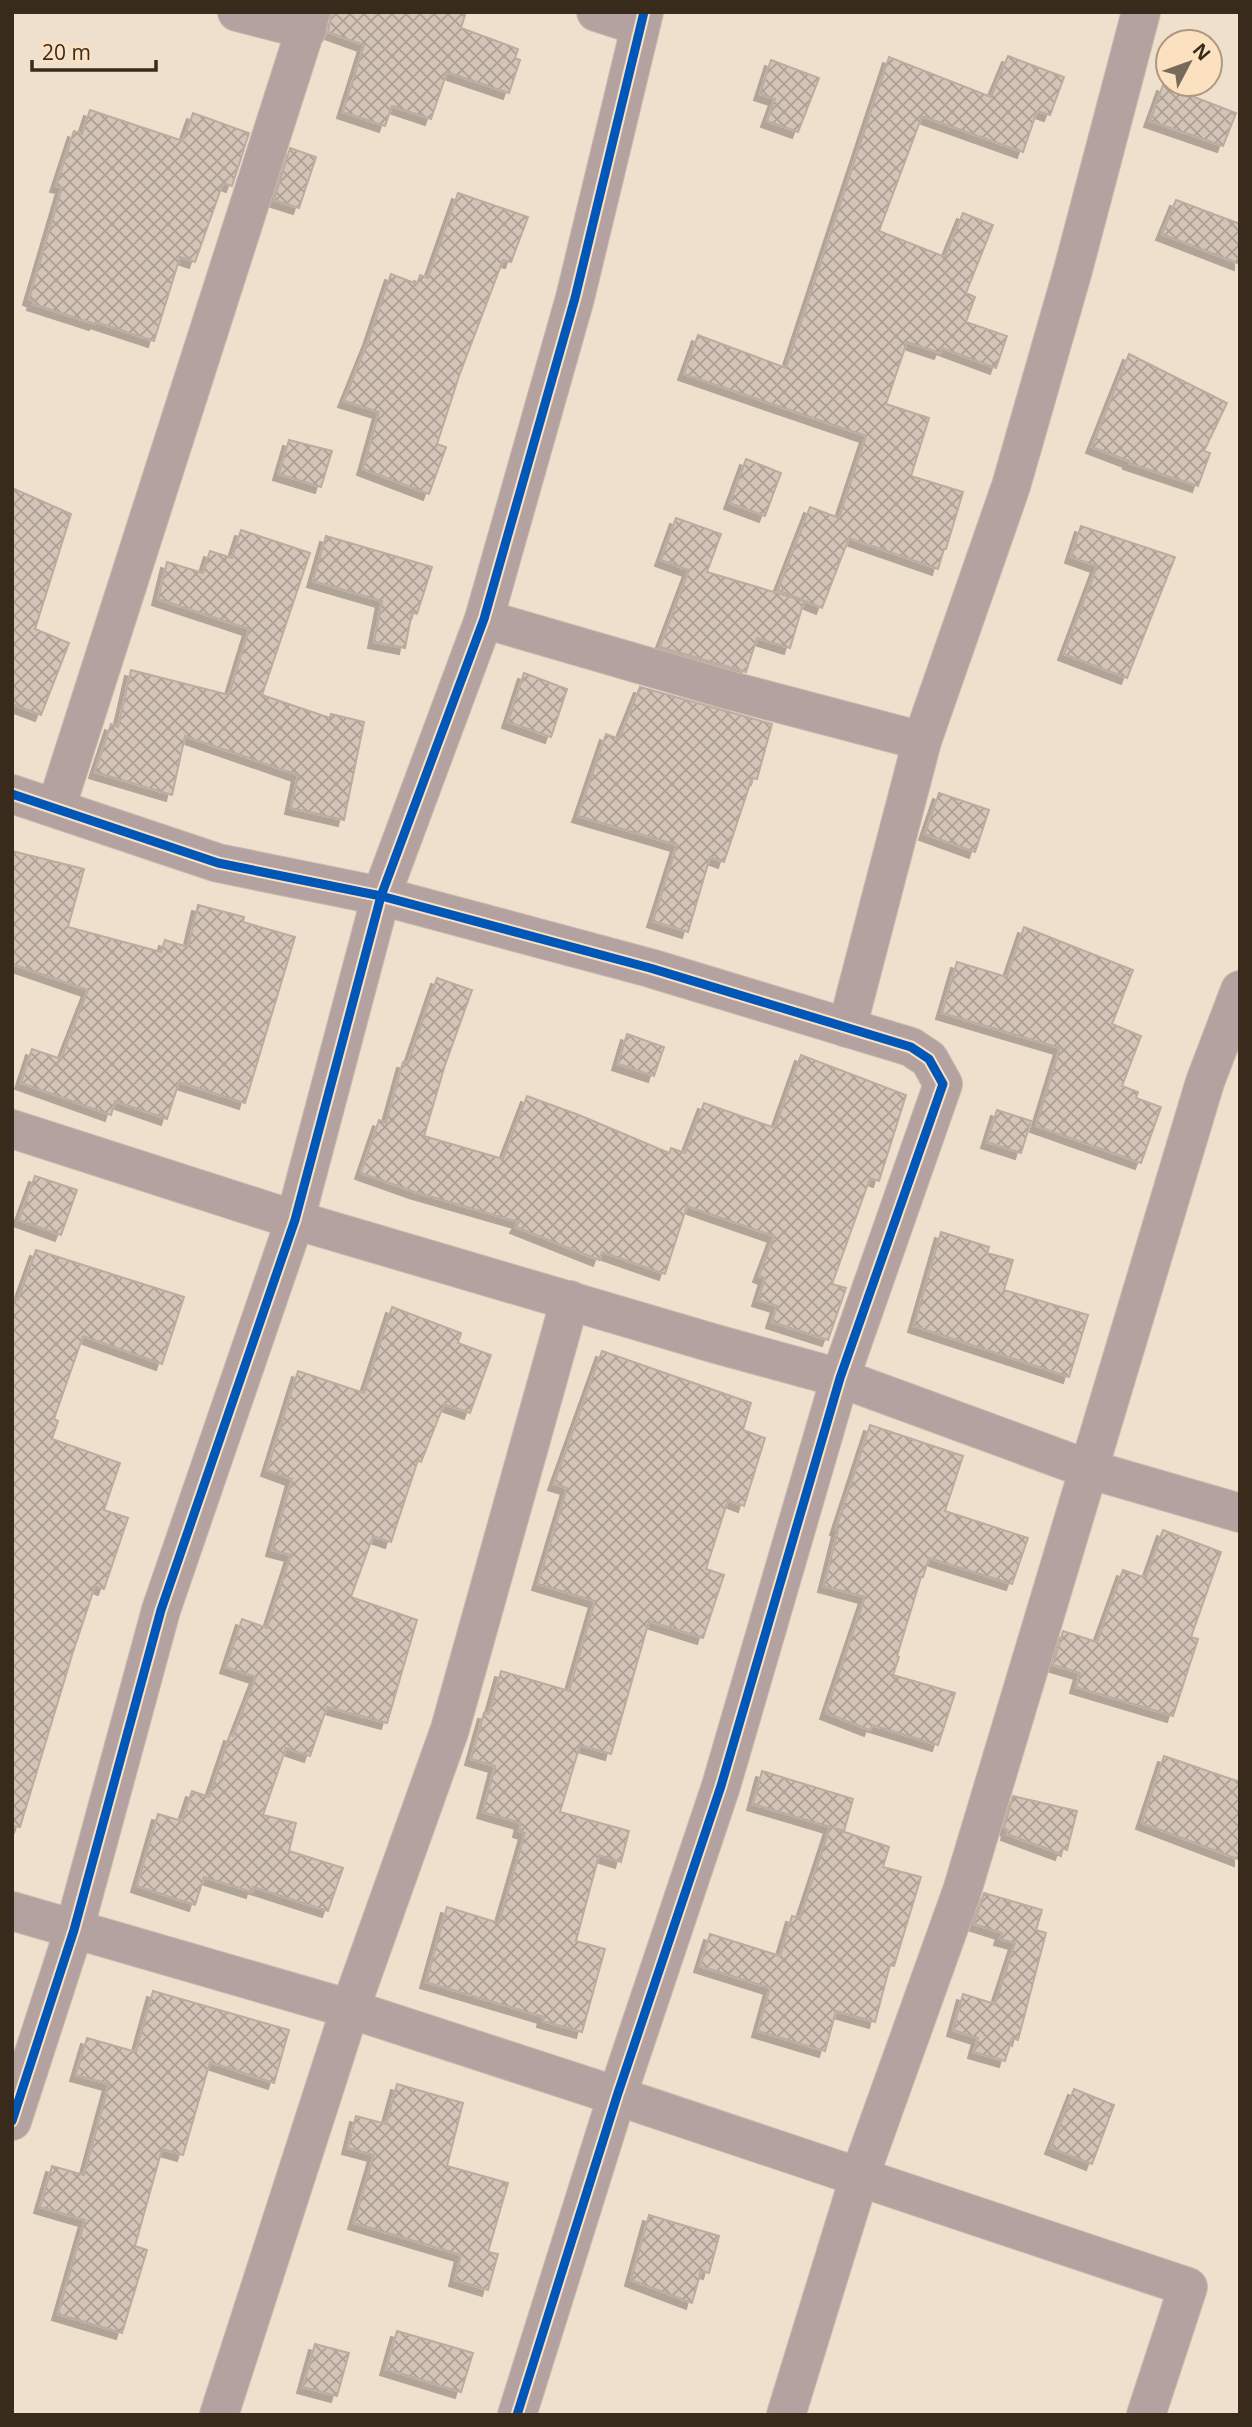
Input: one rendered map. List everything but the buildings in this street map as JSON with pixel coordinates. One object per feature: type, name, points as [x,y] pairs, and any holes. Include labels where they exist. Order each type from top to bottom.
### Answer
[{"type":"street","points":[[57,808],[309,21],[237,12]]},
{"type":"street","points":[[12,2121],[74,1930],[161,1610],[295,1220],[381,896],[484,619],[575,298],[641,19],[596,12]]},
{"type":"street","points":[[847,1028],[922,741],[1011,486],[1073,270],[1141,12]]},
{"type":"street","points":[[484,619],[732,691],[922,741]]},
{"type":"street","points":[[12,794],[218,863],[381,896],[650,968],[911,1047],[929,1059],[943,1084],[840,1378],[721,1786],[617,2096],[517,2415]]},
{"type":"street","points":[[786,2415],[859,2178],[962,1891],[1205,1082],[1240,990]]},
{"type":"street","points":[[16,1139],[840,1378],[1088,1469],[1240,1513]]},
{"type":"street","points":[[219,2415],[350,2009],[450,1729],[570,1300]]},
{"type":"street","points":[[12,1912],[350,2009],[1188,2287],[1146,2415]]},
{"type":"cycle path","points":[[12,2121],[74,1930],[161,1610],[295,1220],[381,896],[484,619],[575,298],[644,12]]},
{"type":"cycle path","points":[[12,794],[218,863],[381,896],[650,968],[911,1047],[929,1059],[943,1084],[840,1378],[721,1786],[617,2096],[517,2415]]}]
